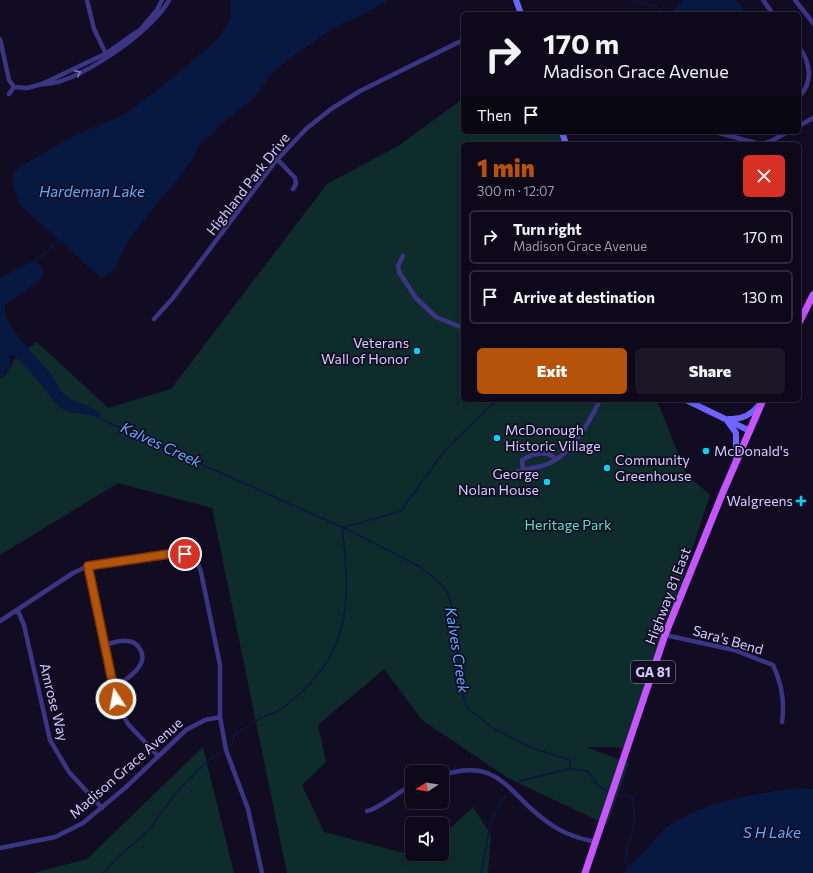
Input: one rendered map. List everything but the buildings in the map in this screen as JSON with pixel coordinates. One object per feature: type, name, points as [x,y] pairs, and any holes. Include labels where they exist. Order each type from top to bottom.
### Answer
[{"type":"main road","points":[[801,319],[813,295]]},
{"type":"main road","name":"Highway 81 East","points":[[585,873],[665,635],[762,402]]},
{"type":"street","points":[[87,0],[94,29],[106,56]]},
{"type":"street","points":[[106,56],[140,29],[157,10],[162,0]]},
{"type":"street","points":[[0,39],[8,80],[14,87],[27,88],[42,84],[56,84],[106,56],[118,51],[156,18],[169,0]]},
{"type":"street","points":[[516,0],[519,12]]},
{"type":"street","points":[[763,0],[772,12]]},
{"type":"street","points":[[795,0],[813,23]]},
{"type":"street","name":"Highland Park Drive","points":[[154,319],[173,298],[278,160],[306,129],[331,109],[360,91],[461,41]]},
{"type":"street","points":[[801,50],[809,60],[811,70],[807,88],[801,95]]},
{"type":"street","points":[[10,94],[14,87]]},
{"type":"street","points":[[801,125],[812,120]]},
{"type":"street","points":[[722,134],[752,142]]},
{"type":"street","points":[[769,142],[784,134]]},
{"type":"street","points":[[278,160],[295,178],[296,184],[293,189]]},
{"type":"street","points":[[403,256],[398,266],[399,272],[416,298],[436,317],[461,327]]},
{"type":"street","points":[[516,472],[551,463],[555,458],[562,455],[588,423],[599,402]]},
{"type":"street","points":[[690,402],[750,430]]},
{"type":"street","points":[[726,419],[739,419],[754,411],[761,402]]},
{"type":"street","points":[[726,419],[736,433],[737,451],[735,464]]},
{"type":"street","points":[[523,470],[522,460],[525,458],[549,453],[555,458]]},
{"type":"street","points":[[0,621],[74,573],[88,566],[178,553],[185,554],[195,561],[202,572],[220,665],[220,717],[226,750],[248,809],[262,873]]},
{"type":"street","points":[[88,566],[123,719],[158,756]]},
{"type":"street","name":"Amrose Way","points":[[18,610],[24,625],[50,740],[69,772],[102,808]]},
{"type":"street","name":"Sara's Bend","points":[[665,635],[734,650],[773,665],[780,680],[784,707],[782,722]]},
{"type":"street","points":[[105,644],[129,641],[136,644],[142,654],[142,660],[137,669],[125,680],[114,685]]},
{"type":"street","name":"Madison Grace Avenue","points":[[0,848],[62,834],[82,823],[102,808],[191,726],[205,720],[220,717]]},
{"type":"street","points":[[449,773],[459,770],[477,770],[501,779],[533,811],[550,824],[574,837],[596,842]]},
{"type":"street","points":[[367,811],[378,807],[396,793],[405,788]]},
{"type":"green space","name":"Heritage Park","points":[[461,100],[461,134],[564,134],[566,142],[461,142],[461,402],[658,402],[686,474],[710,495],[627,749],[614,747],[586,747],[629,763],[607,825],[508,778],[422,720],[384,669],[318,725],[326,762],[302,785],[324,832],[405,853],[405,861],[449,861],[449,829],[473,807],[491,835],[488,873],[287,873],[212,508],[118,483],[0,555],[0,379],[6,375],[15,358],[37,342],[108,408],[171,389],[327,184],[398,146]]},
{"type":"green space","points":[[203,747],[234,873],[34,873],[87,859]]},
{"type":"water","name":"Hardeman Lake","points":[[231,0],[389,0],[360,16],[337,26],[294,55],[273,72],[255,97],[226,120],[198,147],[192,160],[181,176],[130,238],[116,267],[102,279],[19,204],[13,184],[13,173],[20,167],[69,138],[125,114],[160,88],[219,38],[231,17]]},
{"type":"water","points":[[683,0],[736,0],[745,12],[672,12]]},
{"type":"water","points":[[34,262],[42,266],[43,275],[38,282],[5,305],[9,322],[22,341],[50,373],[61,391],[66,396],[99,412],[102,417],[69,412],[59,407],[28,369],[14,356],[10,355],[9,370],[0,379],[0,278],[21,266]]},
{"type":"water","name":"S H Lake","points":[[801,788],[813,789],[813,873],[623,873],[649,847],[662,831],[682,818],[731,800]]},
{"type":"waterway","points":[[633,0],[656,7],[664,12]]},
{"type":"waterway","points":[[33,263],[59,241]]},
{"type":"waterway","name":"Kalves Creek","points":[[342,528],[401,511],[444,451],[495,402]]},
{"type":"waterway","name":"Kalves Creek","points":[[96,417],[355,533],[422,568],[438,581],[447,591],[457,634],[460,686],[467,708],[493,728],[532,748],[570,760],[570,769]]},
{"type":"waterway","points":[[231,746],[235,734],[261,718],[283,708],[305,689],[322,669],[334,649],[341,628],[345,606],[346,582],[342,528]]},
{"type":"waterway","points":[[103,873],[117,858],[148,831],[176,793],[205,763],[219,754]]},
{"type":"waterway","name":"Kalves Creek","points":[[519,781],[570,769],[588,771],[598,786],[607,791]]},
{"type":"waterway","name":"Kalves Creek","points":[[619,794],[632,798],[634,808],[634,826],[626,853],[626,863],[628,868]]},
{"type":"waterway","points":[[481,873],[492,817],[505,797]]},
{"type":"place","name":"Veterans Wall of Honor","points":[[417,351]]},
{"type":"place","name":"McDonough Historic Village","points":[[497,438]]},
{"type":"place","name":"McDonald's","points":[[706,451]]},
{"type":"place","name":"Community Greenhouse","points":[[607,468]]},
{"type":"place","name":"George Nolan House","points":[[547,482]]},
{"type":"place","name":"Walgreens","points":[[801,501]]},
{"type":"route","points":[[116,699],[88,566],[169,554],[185,554]]}]
